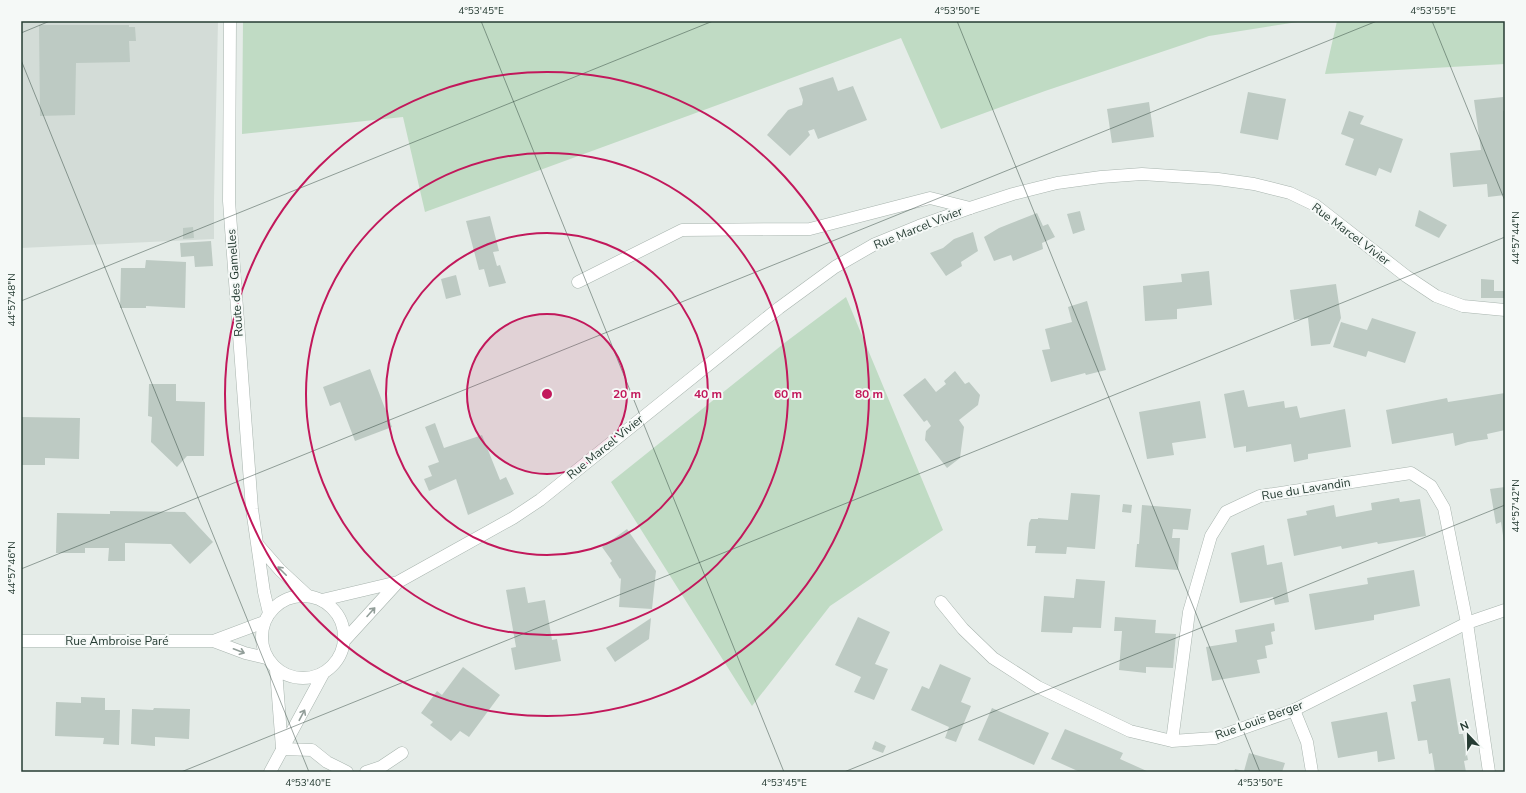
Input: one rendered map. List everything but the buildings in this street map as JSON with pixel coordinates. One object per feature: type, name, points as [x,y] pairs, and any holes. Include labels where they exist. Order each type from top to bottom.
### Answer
[{"type":"street","name":"Route des Gamelles","points":[[230,21],[229,201],[252,508],[264,592],[266,618]]},
{"type":"street","name":"Rue Marcel Vivier","points":[[322,600],[398,582],[513,518],[540,500],[779,308],[835,267],[875,244],[970,208],[1013,194],[1050,185],[1101,177],[1142,174],[1218,179],[1254,184],[1290,193],[1314,205],[1406,276],[1436,296],[1463,306],[1505,310]]},
{"type":"street","points":[[578,282],[682,230],[810,229],[930,198],[970,208]]},
{"type":"street","name":"Rue du Lavandin","points":[[1172,740],[1189,612],[1211,536],[1226,512],[1260,496],[1411,472],[1431,486],[1444,508],[1467,623],[1489,772]]},
{"type":"street","points":[[258,545],[280,570],[308,596]]},
{"type":"street","name":"Rue Marcel Vivier","points":[[344,640],[398,582]]},
{"type":"street","points":[[270,772],[323,674],[338,660],[344,640],[343,625],[335,611],[322,600],[308,596],[293,597],[280,603],[266,618],[261,635],[262,647],[266,658],[276,670],[291,678],[307,679],[323,674]]},
{"type":"street","name":"Rue Louis Berger","points":[[941,602],[963,629],[993,658],[1038,687],[1130,731],[1172,740],[1216,738],[1294,710],[1467,623],[1505,610]]},
{"type":"street","name":"Rue Ambroise Paré","points":[[213,641],[266,618]]},
{"type":"street","name":"Rue Ambroise Paré","points":[[21,641],[213,641],[245,653],[266,658]]},
{"type":"street","points":[[276,670],[281,712],[282,749]]},
{"type":"street","points":[[1294,710],[1307,742],[1310,770]]},
{"type":"street","points":[[282,749],[312,750],[327,762],[347,772]]},
{"type":"street","points":[[366,772],[381,767],[402,753]]},
{"type":"shaded area","points":[[21,21],[218,21],[214,239],[21,248]]},
{"type":"green space","points":[[243,21],[1304,21],[1209,36],[1045,91],[941,129],[901,38],[425,212],[403,117],[242,134]]},
{"type":"green space","points":[[1337,21],[1505,21],[1505,64],[1325,74]]},
{"type":"green space","points":[[846,297],[943,530],[830,606],[752,706],[611,482],[787,341]]}]
